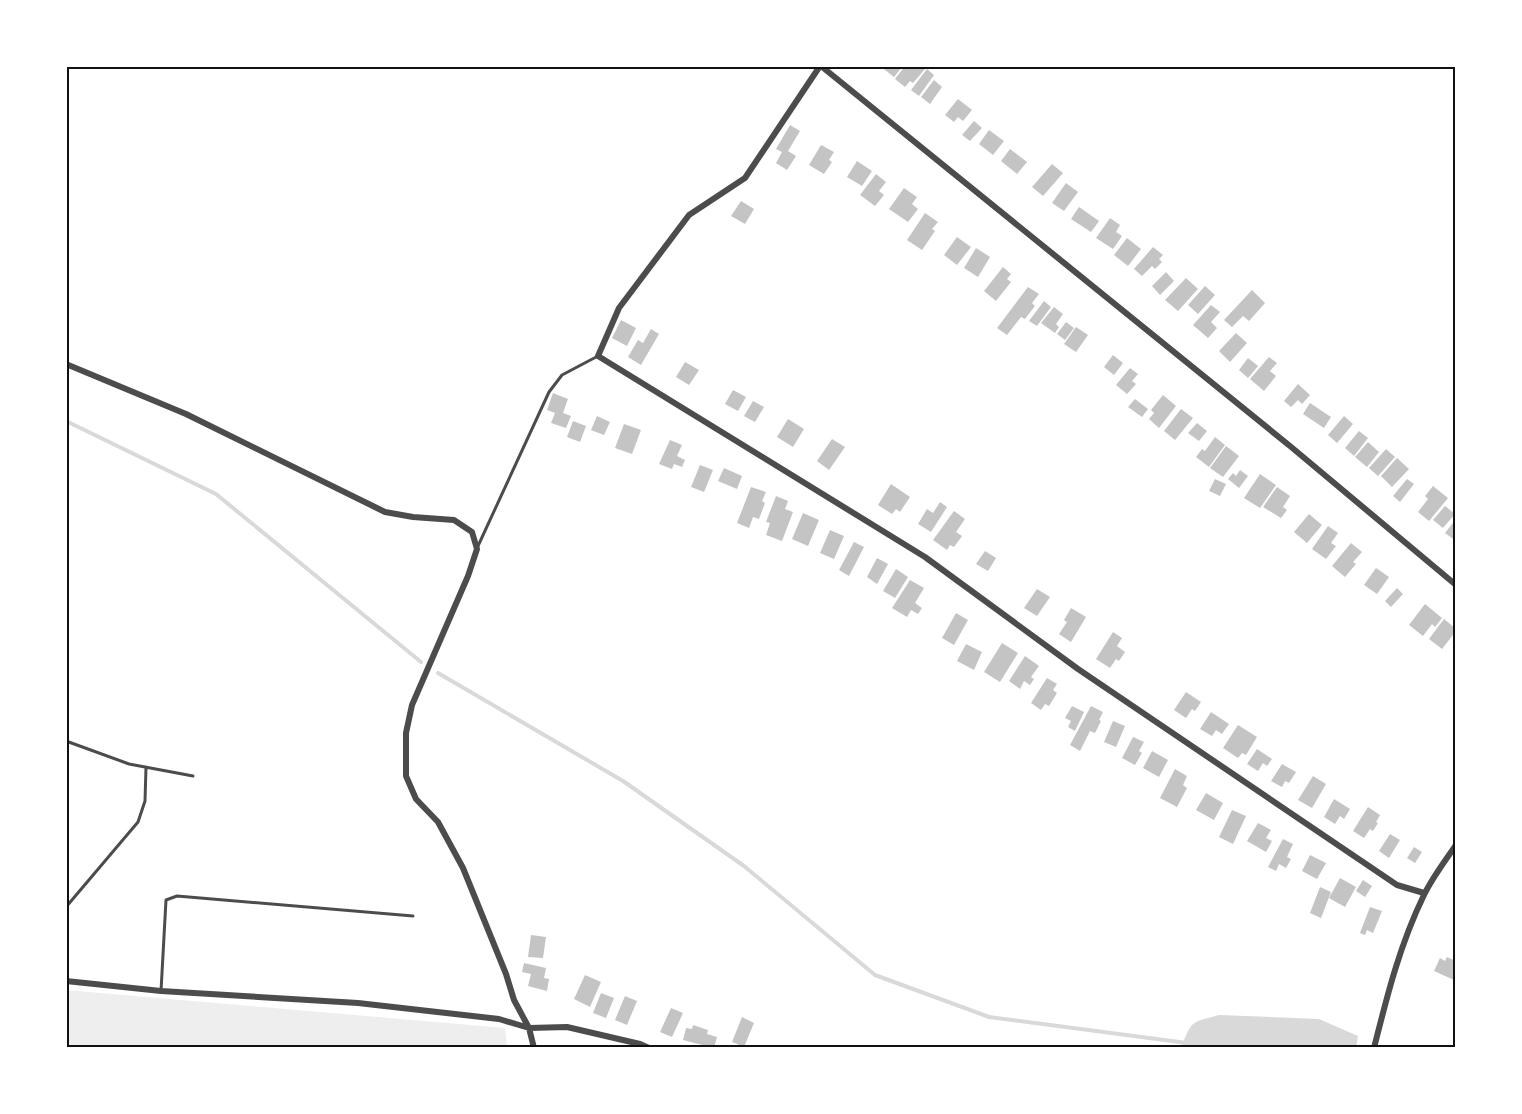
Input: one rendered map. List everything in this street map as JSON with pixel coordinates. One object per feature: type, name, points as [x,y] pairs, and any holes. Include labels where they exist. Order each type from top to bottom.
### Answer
[{"type":"street","points":[[1424,893],[1397,885],[1387,879],[1078,669],[925,557],[598,357],[619,308],[689,215],[745,178],[820,66],[1272,431],[1456,585]]},
{"type":"street","points":[[66,364],[186,414],[385,512],[454,520],[471,532],[477,549],[468,576],[412,705],[406,733],[406,776],[416,799],[438,822],[463,868],[506,974],[514,1000],[529,1028],[534,1048]]},
{"type":"street","points":[[1374,1048],[1406,935],[1424,893],[1456,845]]},
{"type":"street","points":[[66,981],[161,991],[358,1003],[499,1019],[529,1028],[567,1027],[650,1048]]},
{"type":"lane","points":[[477,549],[549,392],[562,375],[598,357]]},
{"type":"lane","points":[[66,741],[129,764],[193,776]]},
{"type":"lane","points":[[66,907],[138,822],[145,801],[146,767]]},
{"type":"lane","points":[[161,991],[166,900],[177,896],[413,916]]},
{"type":"shaded area","points":[[66,990],[505,1028],[507,1048],[66,1048]]},
{"type":"shaded area","points":[[1219,1015],[1319,1019],[1358,1036],[1356,1048],[1181,1048],[1193,1024]]},
{"type":"building","points":[[880,66],[903,66],[894,77]]},
{"type":"building","points":[[905,66],[921,66],[925,69],[913,83],[910,81],[905,87],[895,79]]},
{"type":"building","points":[[927,69],[934,75],[919,96],[911,90]]},
{"type":"building","points":[[934,80],[942,87],[930,104],[921,97]]},
{"type":"building","points":[[958,99],[972,110],[963,121],[958,117],[954,122],[945,115]]},
{"type":"building","points":[[974,121],[982,128],[970,141],[962,135]]},
{"type":"building","points":[[790,125],[800,131],[788,151],[796,156],[787,170],[776,163],[782,152],[776,149]]},
{"type":"building","points":[[989,130],[1004,141],[993,155],[979,144]]},
{"type":"building","points":[[821,145],[834,152],[829,160],[832,162],[824,174],[809,165]]},
{"type":"building","points":[[1010,149],[1027,162],[1017,174],[1001,161]]},
{"type":"building","points":[[857,161],[872,171],[862,186],[847,177]]},
{"type":"building","points":[[1052,164],[1063,173],[1043,196],[1032,187]]},
{"type":"building","points":[[876,174],[886,182],[879,191],[884,195],[875,206],[860,195]]},
{"type":"building","points":[[1066,183],[1078,192],[1064,211],[1052,203]]},
{"type":"building","points":[[904,188],[917,197],[912,204],[918,209],[908,222],[889,209]]},
{"type":"building","points":[[741,201],[754,209],[745,224],[731,216]]},
{"type":"building","points":[[1079,207],[1099,221],[1091,232],[1071,219]]},
{"type":"building","points":[[925,213],[938,222],[932,229],[935,231],[922,250],[907,240]]},
{"type":"building","points":[[1110,218],[1120,225],[1116,232],[1122,236],[1113,249],[1096,238]]},
{"type":"building","points":[[957,237],[971,247],[957,265],[944,255]]},
{"type":"building","points":[[1127,238],[1141,249],[1128,266],[1114,255]]},
{"type":"building","points":[[1153,247],[1163,255],[1159,259],[1162,262],[1155,269],[1152,266],[1142,276],[1134,269]]},
{"type":"building","points":[[976,248],[990,257],[978,277],[964,268]]},
{"type":"building","points":[[1003,267],[1011,274],[1007,279],[1011,282],[996,301],[984,291]]},
{"type":"building","points":[[1166,272],[1174,281],[1160,295],[1152,286]]},
{"type":"building","points":[[1186,278],[1198,289],[1178,311],[1165,300]]},
{"type":"building","points":[[1205,286],[1215,295],[1198,314],[1188,305]]},
{"type":"building","points":[[1028,287],[1039,294],[1032,303],[1035,306],[1025,319],[1021,317],[1007,335],[997,328]]},
{"type":"building","points":[[1252,290],[1265,303],[1249,321],[1243,316],[1232,327],[1224,320]]},
{"type":"building","points":[[1044,301],[1051,307],[1037,326],[1029,321]]},
{"type":"building","points":[[1211,305],[1220,312],[1211,322],[1217,328],[1208,338],[1193,325]]},
{"type":"building","points":[[1054,307],[1063,314],[1056,324],[1059,327],[1055,333],[1041,323]]},
{"type":"building","points":[[621,320],[636,328],[627,346],[612,338]]},
{"type":"building","points":[[1066,322],[1074,328],[1065,340],[1057,334]]},
{"type":"building","points":[[1076,327],[1088,335],[1076,352],[1064,344]]},
{"type":"building","points":[[651,329],[659,334],[641,365],[628,357],[638,340],[643,343]]},
{"type":"building","points":[[1236,333],[1247,343],[1230,362],[1219,351]]},
{"type":"building","points":[[1113,355],[1123,363],[1114,375],[1104,367]]},
{"type":"building","points":[[1269,357],[1277,363],[1270,371],[1276,376],[1264,391],[1250,379]]},
{"type":"building","points":[[1248,358],[1258,366],[1248,378],[1239,370]]},
{"type":"building","points":[[685,362],[699,370],[689,385],[676,377]]},
{"type":"building","points":[[1130,368],[1138,374],[1132,381],[1136,384],[1127,394],[1116,385]]},
{"type":"building","points":[[1298,384],[1310,395],[1302,404],[1298,400],[1291,407],[1284,401]]},
{"type":"building","points":[[733,390],[746,397],[738,411],[725,404]]},
{"type":"building","points":[[553,393],[568,399],[563,413],[571,416],[566,428],[551,423],[555,413],[547,410]]},
{"type":"building","points":[[1163,395],[1176,406],[1159,428],[1149,419],[1154,413],[1151,410]]},
{"type":"building","points":[[1135,399],[1148,409],[1142,417],[1128,407]]},
{"type":"building","points":[[753,401],[764,407],[755,422],[744,416]]},
{"type":"building","points":[[1310,403],[1331,417],[1324,428],[1303,414]]},
{"type":"building","points":[[1181,409],[1193,418],[1175,440],[1164,431]]},
{"type":"building","points":[[597,416],[610,422],[604,435],[591,430]]},
{"type":"building","points":[[1344,416],[1353,424],[1337,443],[1328,435]]},
{"type":"building","points":[[788,419],[804,429],[793,447],[777,437]]},
{"type":"building","points":[[573,421],[586,426],[580,442],[567,437]]},
{"type":"building","points":[[1197,423],[1207,431],[1199,441],[1188,433]]},
{"type":"building","points":[[624,424],[641,430],[632,454],[615,448]]},
{"type":"building","points":[[1359,431],[1368,438],[1354,456],[1345,448]]},
{"type":"building","points":[[1215,437],[1225,445],[1209,467],[1196,457],[1202,449],[1205,451]]},
{"type":"building","points":[[832,439],[845,447],[829,470],[817,461]]},
{"type":"building","points":[[670,440],[682,445],[677,456],[685,460],[682,467],[674,464],[672,469],[659,464]]},
{"type":"building","points":[[1368,442],[1379,452],[1367,467],[1355,457]]},
{"type":"building","points":[[1226,446],[1239,456],[1223,477],[1210,468]]},
{"type":"building","points":[[1386,449],[1395,457],[1378,476],[1369,468]]},
{"type":"building","points":[[1397,458],[1409,469],[1392,487],[1381,476]]},
{"type":"building","points":[[700,465],[713,470],[704,492],[691,487]]},
{"type":"building","points":[[724,468],[742,476],[737,489],[718,481]]},
{"type":"building","points":[[1240,470],[1248,476],[1239,488],[1228,479],[1233,473],[1236,476]]},
{"type":"building","points":[[1260,474],[1276,485],[1260,508],[1244,498]]},
{"type":"building","points":[[1215,479],[1226,484],[1220,496],[1209,491]]},
{"type":"building","points":[[1407,479],[1414,484],[1400,502],[1393,496]]},
{"type":"building","points":[[891,484],[910,497],[900,512],[896,509],[892,514],[878,505]]},
{"type":"building","points":[[1433,486],[1448,498],[1429,521],[1418,512],[1428,499],[1425,496]]},
{"type":"building","points":[[751,487],[766,492],[759,519],[753,517],[749,528],[737,523]]},
{"type":"building","points":[[1277,487],[1290,496],[1283,507],[1287,510],[1281,518],[1263,507]]},
{"type":"building","points":[[776,496],[788,501],[785,509],[793,512],[782,541],[766,535],[770,523],[766,522]]},
{"type":"building","points":[[940,502],[947,507],[931,532],[918,524],[927,509],[933,513]]},
{"type":"building","points":[[1445,506],[1455,514],[1443,528],[1433,520]]},
{"type":"building","points":[[954,511],[965,519],[956,532],[962,536],[954,547],[950,545],[947,550],[933,540]]},
{"type":"building","points":[[803,513],[819,520],[808,546],[792,539]]},
{"type":"building","points":[[1309,514],[1322,525],[1307,543],[1294,532]]},
{"type":"building","points":[[1456,519],[1456,541],[1445,533]]},
{"type":"building","points":[[1328,526],[1338,533],[1331,543],[1336,546],[1326,559],[1312,549]]},
{"type":"building","points":[[830,530],[844,536],[834,559],[820,553]]},
{"type":"building","points":[[854,542],[864,547],[849,576],[839,570]]},
{"type":"building","points":[[1351,543],[1362,552],[1353,562],[1356,564],[1345,577],[1332,566]]},
{"type":"building","points":[[985,551],[996,558],[988,571],[976,564]]},
{"type":"building","points":[[877,558],[888,564],[877,584],[867,577]]},
{"type":"building","points":[[1376,568],[1389,577],[1377,594],[1364,585]]},
{"type":"building","points":[[896,569],[908,577],[895,598],[883,591]]},
{"type":"building","points":[[910,580],[924,588],[915,603],[922,608],[918,614],[911,610],[907,617],[892,608]]},
{"type":"building","points":[[1397,588],[1403,594],[1391,607],[1385,601]]},
{"type":"building","points":[[1037,589],[1050,597],[1037,616],[1024,608]]},
{"type":"building","points":[[1425,604],[1442,618],[1435,627],[1432,624],[1423,636],[1409,625]]},
{"type":"building","points":[[1071,608],[1086,617],[1071,642],[1059,634],[1067,622],[1064,620]]},
{"type":"building","points":[[956,613],[968,620],[954,645],[942,638]]},
{"type":"building","points":[[1444,619],[1456,631],[1442,649],[1429,639]]},
{"type":"building","points":[[1113,632],[1122,638],[1117,646],[1125,652],[1110,668],[1096,659]]},
{"type":"building","points":[[1002,643],[1018,653],[1000,682],[984,672]]},
{"type":"building","points":[[966,644],[982,652],[974,670],[957,661]]},
{"type":"building","points":[[1025,656],[1039,666],[1031,677],[1034,679],[1030,685],[1024,681],[1020,689],[1009,681]]},
{"type":"building","points":[[1047,678],[1057,684],[1053,690],[1057,693],[1049,706],[1045,704],[1041,710],[1031,703]]},
{"type":"building","points":[[1186,692],[1201,702],[1186,718],[1174,710]]},
{"type":"building","points":[[1072,706],[1084,712],[1075,731],[1068,727],[1071,721],[1065,718]]},
{"type":"building","points":[[1091,706],[1103,712],[1099,720],[1101,721],[1095,733],[1090,731],[1080,751],[1070,745]]},
{"type":"building","points":[[1211,712],[1229,724],[1222,734],[1216,730],[1212,736],[1200,729]]},
{"type":"building","points":[[1113,721],[1125,726],[1116,747],[1104,742]]},
{"type":"building","points":[[1238,725],[1257,737],[1246,755],[1242,753],[1238,758],[1223,748]]},
{"type":"building","points":[[1133,737],[1144,742],[1139,751],[1142,753],[1135,765],[1122,758]]},
{"type":"building","points":[[1257,749],[1272,759],[1267,766],[1263,763],[1258,771],[1247,764]]},
{"type":"building","points":[[1152,751],[1168,760],[1159,777],[1143,768]]},
{"type":"building","points":[[1282,764],[1296,772],[1289,783],[1285,781],[1282,787],[1271,781]]},
{"type":"building","points":[[1175,769],[1187,776],[1183,785],[1187,788],[1177,807],[1160,798]]},
{"type":"building","points":[[1313,776],[1326,784],[1312,808],[1298,800]]},
{"type":"building","points":[[1206,793],[1223,803],[1214,820],[1196,810]]},
{"type":"building","points":[[1334,799],[1350,809],[1344,819],[1340,816],[1335,824],[1324,817]]},
{"type":"building","points":[[1368,807],[1380,815],[1373,831],[1370,829],[1364,838],[1353,831]]},
{"type":"building","points":[[1232,810],[1246,816],[1233,844],[1219,837]]},
{"type":"building","points":[[1258,823],[1271,830],[1266,838],[1272,841],[1266,852],[1247,841]]},
{"type":"building","points":[[1390,834],[1400,840],[1389,858],[1379,851]]},
{"type":"building","points":[[1283,839],[1293,844],[1287,857],[1291,859],[1286,868],[1279,864],[1276,871],[1268,867]]},
{"type":"building","points":[[1414,847],[1422,852],[1415,863],[1407,858]]},
{"type":"building","points":[[1310,855],[1326,863],[1317,879],[1302,871]]},
{"type":"building","points":[[1340,878],[1356,887],[1345,907],[1329,898]]},
{"type":"building","points":[[1363,880],[1372,886],[1365,897],[1356,891]]},
{"type":"building","points":[[1320,887],[1331,892],[1321,918],[1310,913]]},
{"type":"building","points":[[1370,907],[1382,911],[1373,933],[1367,930],[1365,935],[1360,933]]},
{"type":"building","points":[[531,935],[546,937],[543,958],[528,957]]},
{"type":"building","points":[[1447,957],[1456,961],[1454,980],[1434,971],[1440,958],[1445,961]]},
{"type":"building","points":[[524,963],[546,968],[544,978],[549,979],[547,991],[528,986],[531,974],[522,972]]},
{"type":"building","points":[[585,975],[601,982],[590,1007],[574,999]]},
{"type":"building","points":[[601,993],[614,998],[606,1018],[593,1013]]},
{"type":"building","points":[[625,996],[637,1001],[627,1025],[615,1020]]},
{"type":"building","points":[[671,1008],[683,1013],[672,1037],[660,1032]]},
{"type":"building","points":[[742,1017],[754,1023],[744,1047],[732,1042]]},
{"type":"building","points":[[693,1025],[708,1030],[707,1034],[717,1037],[714,1048],[683,1040],[686,1028],[692,1029]]},
{"type":"waterway","points":[[66,421],[216,494],[421,662]]},
{"type":"waterway","points":[[438,673],[623,781],[744,866],[875,975],[989,1017],[1187,1043]]}]
